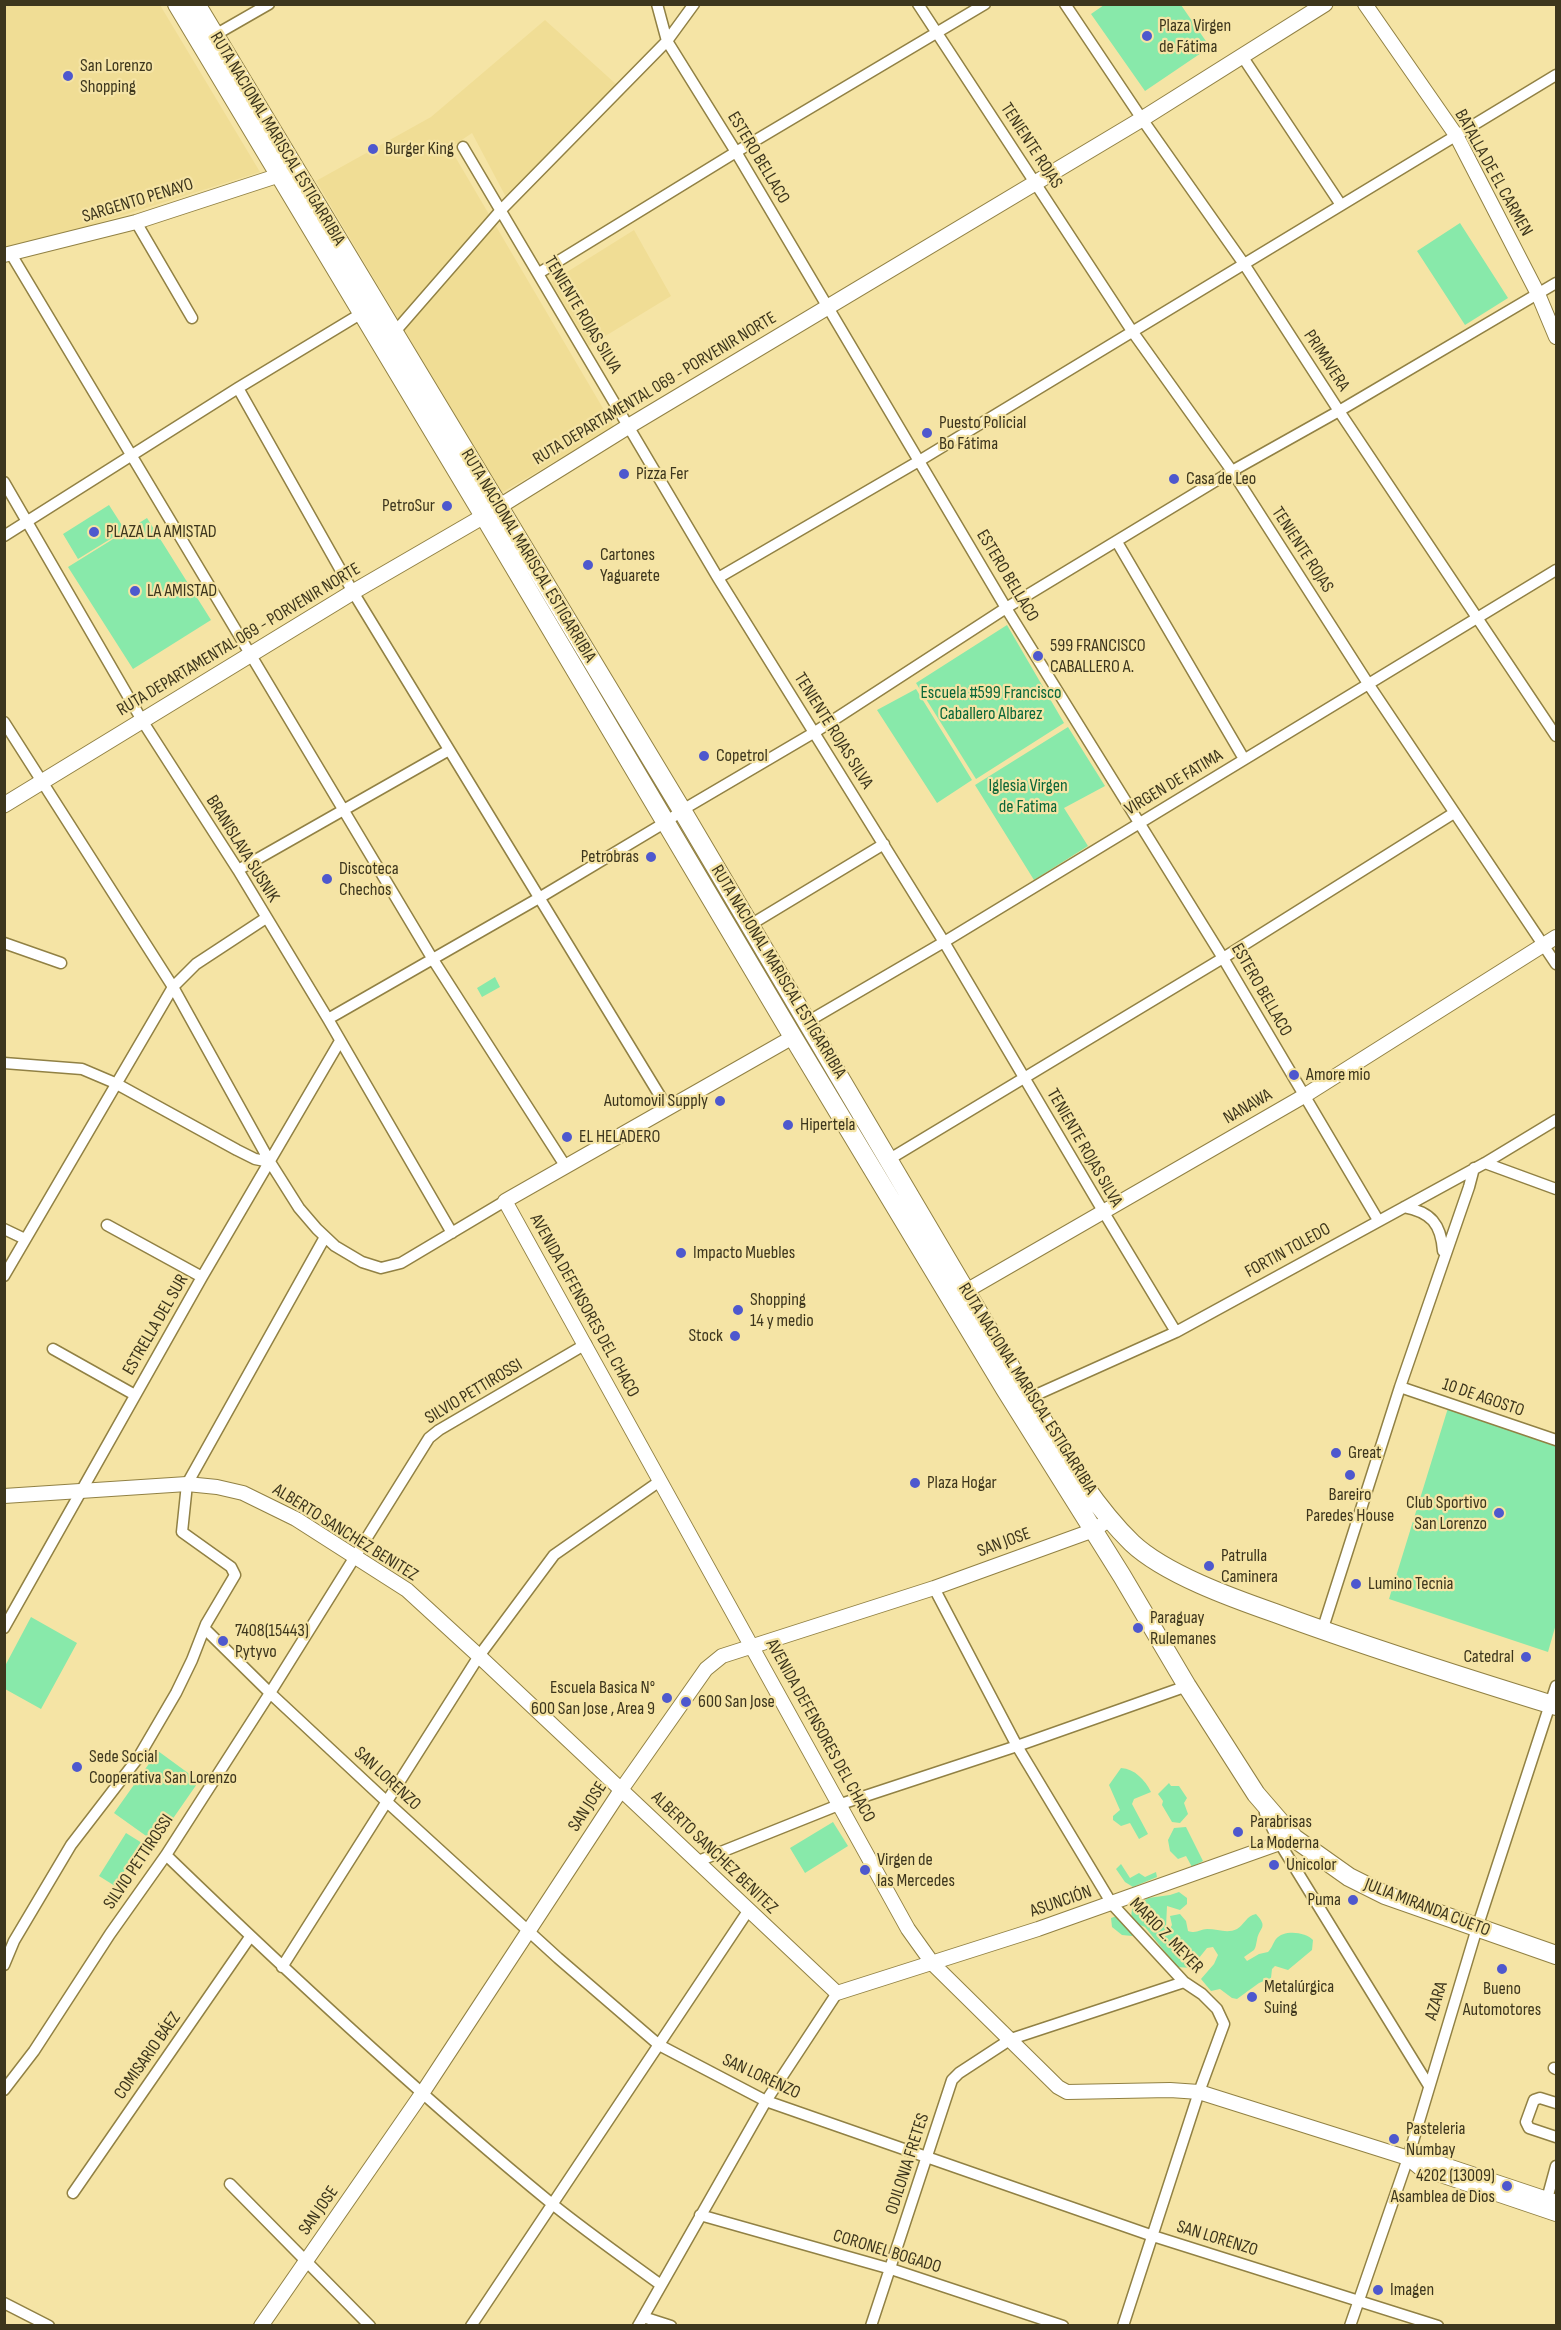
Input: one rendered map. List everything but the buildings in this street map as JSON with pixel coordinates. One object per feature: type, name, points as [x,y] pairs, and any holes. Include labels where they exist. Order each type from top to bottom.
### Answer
[{"type":"highway","name":"RUTA NACIONAL MARISCAL ESTIGARRIBIA","points":[[177,4],[393,334],[666,822],[793,1037],[1069,1463],[1110,1519],[1143,1551],[1179,1574],[1230,1597],[1322,1631],[1553,1704]]},
{"type":"highway","name":"RUTA NACIONAL MARISCAL ESTIGARRIBIA","points":[[196,4],[215,34],[362,313],[682,810],[888,1160],[959,1295],[1094,1530]]},
{"type":"highway","name":"JULIA MIRANDA CUETO","points":[[1094,1530],[1187,1686],[1286,1840],[1385,1895],[1557,1955]]},
{"type":"highway","points":[[1122,1576],[1143,1551]]},
{"type":"main road","name":"RUTA DEPARTAMENTAL 069 - PORVENIR NORTE","points":[[4,805],[353,592],[1142,118],[1325,4]]},
{"type":"street","points":[[215,34],[269,4]]},
{"type":"street","name":"ESTERO BELLACO","points":[[657,4],[667,41],[736,152],[1006,608],[1141,822],[1378,1220]]},
{"type":"street","points":[[393,334],[501,210],[667,41],[694,4]]},
{"type":"street","name":"TENIENTE ROJAS","points":[[918,4],[1132,331],[1232,471],[1369,685],[1557,964]]},
{"type":"street","points":[[538,273],[985,4]]},
{"type":"street","name":"PRIMAVERA","points":[[1065,4],[1244,264],[1339,411],[1557,736]]},
{"type":"street","name":"BATALLA DE EL CARMEN","points":[[1365,4],[1456,135],[1538,294],[1557,337]]},
{"type":"street","points":[[1242,56],[1341,205]]},
{"type":"street","points":[[718,578],[919,461],[1557,75]]},
{"type":"street","name":"TENIENTE ROJAS SILVA","points":[[463,147],[718,578],[944,942],[1176,1332]]},
{"type":"street","name":"SARGENTO PENAYO","points":[[8,255],[136,222],[286,170]]},
{"type":"street","points":[[136,222],[192,318]]},
{"type":"street","points":[[8,255],[432,958],[566,1167]]},
{"type":"street","points":[[328,1019],[539,898],[815,732],[1006,608],[1232,471],[1557,283]]},
{"type":"street","points":[[4,536],[238,388],[362,313]]},
{"type":"street","points":[[238,388],[353,592],[668,1109]]},
{"type":"street","name":"BRANISLAVA SUSNIK","points":[[4,482],[143,722],[238,870],[328,1019],[452,1233]]},
{"type":"street","points":[[1117,542],[1244,759]]},
{"type":"street","name":"VIRGEN DE FATIMA","points":[[807,1022],[944,942],[1557,570]]},
{"type":"street","points":[[4,722],[173,987],[270,1162],[299,1208],[335,1246],[362,1262],[381,1268],[401,1263],[793,1037]]},
{"type":"street","points":[[238,870],[449,750]]},
{"type":"street","points":[[888,1160],[1223,958],[1454,813]]},
{"type":"street","points":[[750,925],[884,844]]},
{"type":"street","points":[[4,1276],[173,987],[196,964],[266,918]]},
{"type":"street","name":"NANAWA","points":[[959,1295],[1304,1096],[1557,937]]},
{"type":"street","points":[[4,944],[62,963]]},
{"type":"street","name":"ESTRELLA DEL SUR","points":[[4,1628],[9,1611],[340,1041]]},
{"type":"street","points":[[4,1063],[82,1069],[115,1083],[237,1150],[270,1162]]},
{"type":"street","name":"FORTIN TOLEDO","points":[[1029,1398],[1176,1332],[1557,1120]]},
{"type":"street","points":[[1485,1162],[1557,1189]]},
{"type":"street","points":[[1322,1631],[1400,1387],[1474,1168]]},
{"type":"street","name":"AVENIDA DEFENSORES DEL CHACO","points":[[505,1201],[841,1804],[908,1929],[933,1964],[1058,2087],[1067,2092],[1170,2090],[1199,2092],[1408,2158],[1424,2158],[1552,2201]]},
{"type":"street","points":[[1404,1207],[1421,1210],[1428,1215],[1442,1239],[1444,1257]]},
{"type":"street","points":[[107,1225],[202,1278]]},
{"type":"street","points":[[4,1228],[25,1239]]},
{"type":"street","points":[[4,1965],[14,1941],[71,1845],[143,1749],[176,1693],[205,1629],[235,1575],[232,1568],[182,1532],[187,1484],[325,1237]]},
{"type":"street","name":"SILVIO PETTIROSSI","points":[[4,2090],[34,2050],[110,1934],[166,1855],[429,1438],[586,1344]]},
{"type":"street","points":[[53,1349],[135,1395]]},
{"type":"street","name":"10 DE AGOSTO","points":[[1400,1387],[1557,1440]]},
{"type":"street","points":[[282,1967],[479,1656],[554,1555],[565,1545],[660,1481]]},
{"type":"street","name":"ALBERTO SANCHEZ BENITEZ","points":[[4,1496],[187,1484],[243,1493],[296,1520],[406,1590],[837,1994]]},
{"type":"street","name":"SAN JOSE","points":[[261,2325],[423,2092],[621,1790],[706,1668],[722,1656],[934,1588],[1094,1530],[1110,1519]]},
{"type":"street","name":"MARIO Z. MEYER","points":[[934,1588],[1017,1746],[1112,1904],[1184,1982],[1202,1994],[1217,2009],[1224,2024],[1199,2092],[1123,2325]]},
{"type":"street","name":"SAN LORENZO","points":[[205,1629],[387,1802],[659,2045],[766,2101],[1153,2236],[1438,2325]]},
{"type":"street","points":[[696,1862],[841,1804],[1017,1746],[1187,1686]]},
{"type":"street","name":"AZARA","points":[[1350,2325],[1408,2158],[1477,1928],[1553,1704],[1557,1686]]},
{"type":"street","name":"ASUNCIÓN","points":[[837,1994],[1112,1904],[1286,1840]]},
{"type":"street","name":"JULIA MIRANDA CUETO","points":[[1286,1840],[1429,2086]]},
{"type":"street","points":[[166,1855],[282,1967],[423,2092],[552,2204],[661,2285]]},
{"type":"street","points":[[471,2325],[748,1911]]},
{"type":"street","name":"COMISARIO BÁEZ","points":[[73,2193],[250,1937]]},
{"type":"street","name":"ODILONIA FRETES","points":[[871,2325],[952,2080],[1011,2039],[1184,1982]]},
{"type":"street","points":[[671,2325],[640,2321],[766,2101],[837,1994]]},
{"type":"street","points":[[1557,2103],[1540,2098],[1534,2100],[1526,2122],[1529,2128],[1557,2137]]},
{"type":"street","name":"AVENIDA DEFENSORES DEL CHACO","points":[[1408,2158],[1420,2168],[1557,2214]]},
{"type":"street","points":[[1552,2201],[1557,2166]]},
{"type":"street","points":[[230,2184],[370,2325]]},
{"type":"street","name":"CORONEL BOGADO","points":[[700,2215],[891,2269],[1063,2325]]},
{"type":"street","points":[[4,2303],[49,2325]]},
{"type":"shaded area","name":"San Lorenzo Shopping","points":[[4,5],[160,5],[260,172],[73,231],[5,248]]},
{"type":"shaded area","points":[[545,20],[617,85],[507,199],[472,133],[450,148],[614,427],[501,493],[316,181],[431,117]]},
{"type":"shaded area","points":[[634,230],[671,296],[589,346],[551,282]]},
{"type":"green space","points":[[1104,5],[1181,5],[1210,47],[1145,91],[1091,14]]},
{"type":"green space","points":[[1460,223],[1508,298],[1465,325],[1417,251]]},
{"type":"green space","name":"PLAZA LA AMISTAD","points":[[109,505],[125,530],[78,559],[63,534]]},
{"type":"green space","points":[[147,518],[211,620],[133,669],[68,567]]},
{"type":"green space","name":"Escuela #599 Francisco Caballero Albarez","points":[[1007,625],[1064,723],[976,779],[916,683]]},
{"type":"green space","points":[[916,689],[972,780],[937,803],[877,710]]},
{"type":"green space","name":"Iglesia Virgen de Fatima","points":[[1068,727],[1105,786],[1064,808],[1088,846],[1034,880],[975,785]]},
{"type":"green space","points":[[495,977],[500,987],[482,997],[477,988]]},
{"type":"green space","name":"Club Sportivo San Lorenzo","points":[[1448,1408],[1556,1444],[1556,1624],[1548,1652],[1389,1599]]},
{"type":"green space","points":[[31,1617],[77,1643],[41,1709],[5,1689],[5,1666]]},
{"type":"green space","points":[[158,1751],[199,1781],[156,1843],[114,1813]]},
{"type":"green space","points":[[1121,1768],[1131,1770],[1139,1776],[1151,1792],[1134,1799],[1132,1804],[1148,1834],[1139,1839],[1130,1823],[1121,1826],[1113,1820],[1113,1816],[1120,1810],[1109,1785]]},
{"type":"green space","points":[[1169,1783],[1171,1786],[1179,1786],[1187,1798],[1184,1803],[1188,1814],[1180,1823],[1172,1822],[1158,1794]]},
{"type":"green space","points":[[833,1822],[848,1846],[805,1873],[790,1848]]},
{"type":"green space","points":[[1186,1827],[1203,1861],[1192,1867],[1186,1856],[1178,1859],[1170,1851],[1168,1840],[1174,1828]]},
{"type":"green space","points":[[126,1833],[142,1843],[115,1886],[99,1876]]},
{"type":"green space","points":[[1121,1864],[1130,1878],[1139,1873],[1145,1877],[1156,1872],[1157,1877],[1133,1887],[1125,1882],[1116,1869]]},
{"type":"green space","points":[[1179,1892],[1187,1898],[1187,1904],[1180,1910],[1167,1906],[1166,1927],[1170,1929],[1172,1925],[1170,1916],[1180,1914],[1186,1921],[1188,1931],[1194,1932],[1207,1929],[1226,1931],[1237,1929],[1250,1916],[1256,1914],[1263,1925],[1256,1947],[1244,1957],[1247,1961],[1268,1952],[1276,1939],[1289,1933],[1310,1937],[1313,1940],[1312,1950],[1288,1970],[1275,1966],[1272,1969],[1271,1978],[1259,1983],[1237,1999],[1220,1989],[1211,1991],[1201,1979],[1214,1964],[1218,1955],[1213,1947],[1207,1948],[1191,1968],[1177,1967],[1145,1927],[1135,1923],[1132,1936],[1122,1935],[1112,1927],[1111,1918],[1120,1915],[1131,1919],[1132,1909],[1148,1898]]},
{"type":"place","name":"Plaza Virgen de Fátima","points":[[1147,36]]},
{"type":"place","name":"San Lorenzo Shopping","points":[[68,76]]},
{"type":"place","name":"Burger King","points":[[373,149]]},
{"type":"place","name":"Puesto Policial Bo Fátima","points":[[927,433]]},
{"type":"place","name":"Pizza Fer","points":[[624,474]]},
{"type":"place","name":"Casa de Leo","points":[[1174,479]]},
{"type":"place","name":"PetroSur","points":[[447,506]]},
{"type":"place","name":"PLAZA LA AMISTAD","points":[[94,532]]},
{"type":"place","name":"Cartones Yaguarete","points":[[588,565]]},
{"type":"place","name":"LA AMISTAD","points":[[135,591]]},
{"type":"place","name":"599 FRANCISCO CABALLERO A.","points":[[1038,656]]},
{"type":"place","name":"Copetrol","points":[[704,756]]},
{"type":"place","name":"Petrobras","points":[[651,857]]},
{"type":"place","name":"Discoteca Chechos","points":[[327,879]]},
{"type":"place","name":"Amore mio","points":[[1294,1075]]},
{"type":"place","name":"Automovil Supply","points":[[720,1101]]},
{"type":"place","name":"Hipertela","points":[[788,1125]]},
{"type":"place","name":"EL HELADERO","points":[[567,1137]]},
{"type":"place","name":"Impacto Muebles","points":[[681,1253]]},
{"type":"place","name":"Shopping 14 y medio","points":[[738,1310]]},
{"type":"place","name":"Stock","points":[[735,1336]]},
{"type":"place","name":"Great","points":[[1336,1453]]},
{"type":"place","name":"Bareiro Paredes House","points":[[1350,1475]]},
{"type":"place","name":"Plaza Hogar","points":[[915,1483]]},
{"type":"place","name":"Club Sportivo San Lorenzo","points":[[1499,1513]]},
{"type":"place","name":"Patrulla Caminera","points":[[1209,1566]]},
{"type":"place","name":"Lumino Tecnia","points":[[1356,1584]]},
{"type":"place","name":"Paraguay Rulemanes","points":[[1138,1628]]},
{"type":"place","name":"7408(15443) Pytyvo","points":[[223,1641]]},
{"type":"place","name":"Catedral","points":[[1526,1657]]},
{"type":"place","name":"Escuela Basica N° 600 San Jose , Area 9","points":[[667,1698]]},
{"type":"place","name":"600 San Jose","points":[[686,1702]]},
{"type":"place","name":"Sede Social Cooperativa San Lorenzo","points":[[77,1767]]},
{"type":"place","name":"Parabrisas La Moderna","points":[[1238,1832]]},
{"type":"place","name":"Unicolor","points":[[1274,1865]]},
{"type":"place","name":"Virgen de las Mercedes","points":[[865,1870]]},
{"type":"place","name":"Puma","points":[[1353,1900]]},
{"type":"place","name":"Bueno Automotores","points":[[1502,1969]]},
{"type":"place","name":"Metalúrgica Suing","points":[[1252,1997]]},
{"type":"place","name":"Pasteleria Numbay","points":[[1394,2139]]},
{"type":"place","name":"4202 (13009) Asamblea de Dios","points":[[1507,2186]]},
{"type":"place","name":"Imagen","points":[[1378,2290]]}]
